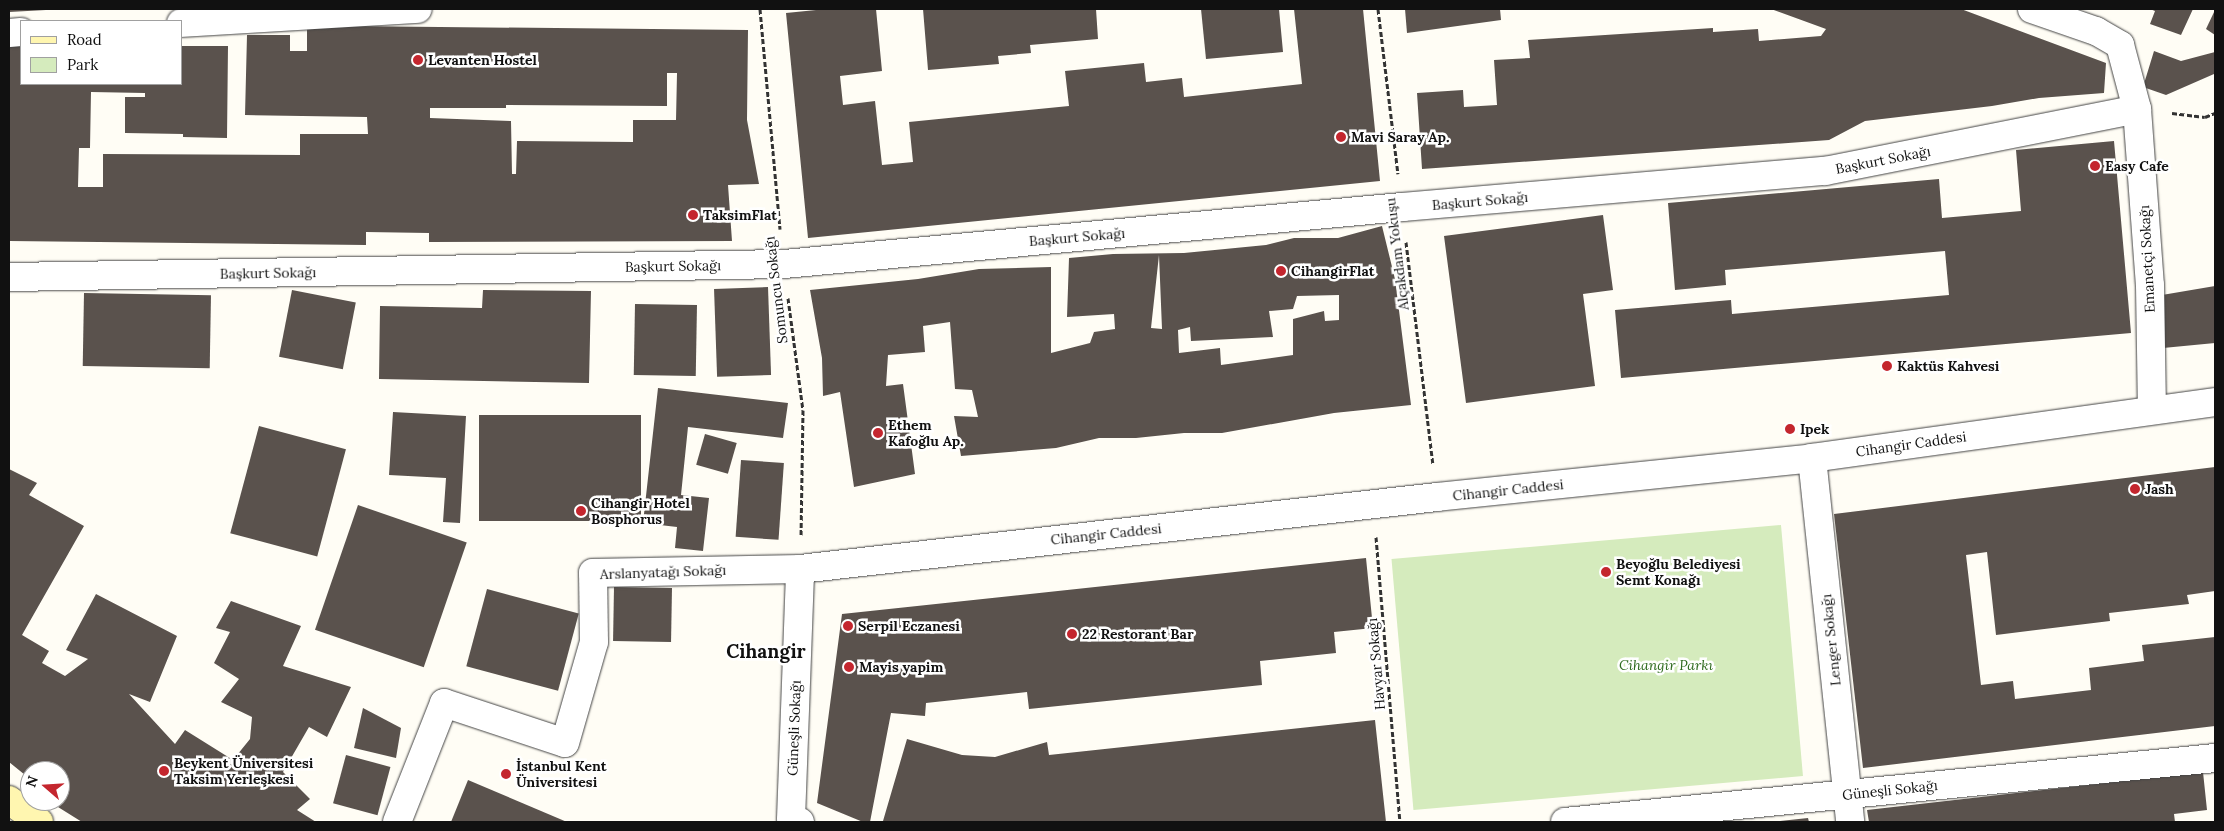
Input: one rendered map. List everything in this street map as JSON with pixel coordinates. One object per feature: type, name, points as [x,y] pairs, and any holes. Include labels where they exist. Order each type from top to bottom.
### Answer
[{"type":"main road","points":[[9,800],[39,822]]},
{"type":"street","points":[[182,23],[418,9]]},
{"type":"street","name":"Emanetçi Sokağı","points":[[2032,9],[2096,31],[2120,45],[2137,108],[2150,285],[2152,409]]},
{"type":"street","name":"Başkurt Sokağı","points":[[9,277],[784,264],[1402,207],[1825,171],[2137,108]]},
{"type":"street","name":"Cihangir Caddesi","points":[[800,568],[1437,497],[1812,458],[2152,409],[2215,402]]},
{"type":"street","name":"Lenger Sokağı","points":[[1812,458],[1850,822]]},
{"type":"street","name":"Arslanyatağı Sokağı","points":[[397,822],[444,703],[565,743],[594,642],[593,573],[800,568]]},
{"type":"street","name":"Güneşli Sokağı","points":[[800,568],[791,820],[800,822]]},
{"type":"street","name":"Güneşli Sokağı","points":[[1565,822],[2215,758]]},
{"type":"path","name":"Somuncu Sokağı","points":[[760,9],[784,264],[803,410],[800,568]]},
{"type":"path","name":"Alçakdam Yokuşu","points":[[1378,9],[1437,497]]},
{"type":"path","points":[[2137,108],[2205,117],[2215,114]]},
{"type":"path","name":"Havyar Sokağı","points":[[1373,504],[1400,822]]},
{"type":"green space","name":"Cihangir Parkı","points":[[1781,525],[1803,776],[1413,810],[1391,559]]},
{"type":"building","points":[[9,9],[46,9],[46,10],[9,12]]},
{"type":"building","points":[[826,9],[876,9],[882,71],[840,76],[843,105],[875,101],[882,165],[913,162],[909,122],[1069,106],[1065,71],[1144,63],[1146,82],[1182,78],[1184,97],[1302,84],[1294,9],[1363,9],[1380,181],[808,238],[786,13]]},
{"type":"building","points":[[923,9],[1096,9],[1098,39],[1030,45],[1031,53],[998,56],[999,64],[928,70]]},
{"type":"building","points":[[1201,9],[1279,9],[1283,52],[1206,59]]},
{"type":"building","points":[[1405,9],[1500,9],[1501,20],[1407,33]]},
{"type":"building","points":[[1771,9],[1961,9],[2106,63],[2104,93],[2039,98],[1992,106],[1865,121],[1829,140],[1422,169],[1417,93],[1463,90],[1464,107],[1497,105],[1494,60],[1530,58],[1528,40],[1713,28],[1713,32],[1758,29],[1759,41],[1821,36],[1826,29]]},
{"type":"building","points":[[2150,9],[2193,9],[2181,35],[2150,24],[2155,11]]},
{"type":"building","points":[[2215,10],[2215,35],[2206,29]]},
{"type":"building","points":[[346,26],[748,30],[747,120],[759,184],[728,185],[732,241],[429,242],[429,233],[366,232],[366,245],[9,241],[9,44],[20,44],[20,85],[182,85],[182,46],[228,46],[227,138],[183,137],[183,134],[125,133],[125,97],[145,97],[145,93],[91,92],[90,148],[79,148],[78,187],[103,187],[103,154],[300,155],[300,134],[368,134],[367,117],[245,115],[247,35],[290,35],[290,51],[307,51],[307,28]],"holes":[[[667,73],[677,73],[676,120],[633,120],[633,142],[517,141],[516,174],[512,174],[511,121],[430,118],[430,108],[506,108],[506,105],[667,106]]]},
{"type":"building","points":[[2154,51],[2181,61],[2215,52],[2214,74],[2166,95],[2143,87]]},
{"type":"building","points":[[2114,141],[2131,333],[1621,378],[1615,310],[1731,300],[1732,314],[1949,295],[1945,251],[1725,270],[1726,285],[1675,290],[1668,203],[1939,179],[1942,218],[2021,211],[2016,150]]},
{"type":"building","points":[[1603,215],[1613,290],[1583,294],[1595,386],[1466,403],[1444,236]]},
{"type":"building","points":[[1382,226],[1395,279],[1411,405],[1334,413],[1222,433],[1184,433],[1136,438],[1099,438],[1056,448],[961,456],[954,416],[978,417],[972,390],[955,389],[950,322],[923,326],[925,352],[888,355],[886,386],[903,384],[915,474],[854,487],[840,392],[823,396],[822,358],[810,290],[918,279],[979,269],[1051,267],[1051,353],[1090,343],[1094,332],[1115,329],[1114,314],[1067,317],[1069,258],[1113,254],[1184,253],[1266,245],[1294,238],[1338,238]],"holes":[[[1159,255],[1162,329],[1151,328]],[[1339,295],[1339,320],[1325,321],[1324,311],[1293,319],[1293,355],[1221,365],[1220,348],[1179,353],[1178,330],[1190,327],[1191,341],[1273,337],[1269,311],[1293,309],[1297,296]]]},
{"type":"building","points":[[2215,286],[2215,343],[2163,348],[2162,295]]},
{"type":"building","points":[[768,287],[771,375],[717,377],[714,289]]},
{"type":"building","points":[[292,290],[356,302],[343,369],[279,357]]},
{"type":"building","points":[[483,290],[591,291],[589,383],[379,379],[380,306],[482,308]]},
{"type":"building","points":[[84,293],[211,295],[210,368],[83,366]]},
{"type":"building","points":[[635,304],[697,305],[696,376],[634,375]]},
{"type":"building","points":[[658,388],[788,403],[783,438],[688,427],[681,495],[709,498],[703,551],[675,548],[677,527],[643,523]]},
{"type":"building","points":[[393,412],[466,416],[460,523],[443,522],[446,478],[389,475]]},
{"type":"building","points":[[479,415],[641,415],[641,521],[479,521]]},
{"type":"building","points":[[259,426],[346,449],[317,557],[230,533]]},
{"type":"building","points":[[705,434],[737,443],[728,474],[696,465]]},
{"type":"building","points":[[741,460],[784,463],[779,540],[736,537]]},
{"type":"building","points":[[2215,467],[2215,591],[2187,595],[2189,604],[2109,613],[2110,621],[1996,635],[1987,552],[1966,555],[1981,685],[2013,681],[2015,699],[2091,690],[2089,668],[2144,661],[2142,645],[2215,637],[2215,726],[1863,768],[1834,514]]},
{"type":"building","points":[[9,469],[37,483],[29,495],[84,526],[22,635],[49,651],[42,663],[65,676],[88,659],[66,650],[96,594],[177,636],[150,702],[129,694],[175,744],[185,730],[233,760],[250,739],[252,717],[221,702],[239,679],[214,663],[230,632],[216,628],[231,601],[301,626],[283,666],[351,687],[327,737],[309,727],[283,772],[310,799],[297,810],[316,822],[82,822],[64,811],[70,811],[70,761],[20,761],[20,771],[9,762]]},
{"type":"building","points":[[358,505],[467,542],[424,667],[315,630]]},
{"type":"building","points":[[1366,558],[1373,628],[1334,632],[1336,653],[1260,661],[1262,685],[1029,709],[1027,692],[926,703],[925,716],[891,713],[870,822],[863,822],[817,803],[842,614]]},
{"type":"building","points":[[614,587],[672,588],[671,642],[613,641]]},
{"type":"building","points":[[487,589],[579,614],[558,691],[466,666]]},
{"type":"building","points":[[363,708],[401,728],[396,758],[354,748]]},
{"type":"building","points":[[1375,720],[1386,822],[883,821],[907,739],[962,755],[995,757],[1047,742],[1049,755]]},
{"type":"building","points":[[346,755],[390,767],[377,815],[333,803]]},
{"type":"building","points":[[2203,772],[2207,810],[2174,814],[2175,822],[1869,822],[1867,810]]},
{"type":"building","points":[[468,780],[567,822],[451,822]]},
{"type":"building","points":[[1808,818],[1809,822],[1780,822],[1780,821]]},
{"type":"place","name":"Levanten Hostel","points":[[418,60]]},
{"type":"place","name":"Mavi Saray Ap.","points":[[1341,137]]},
{"type":"place","name":"Easy Cafe","points":[[2095,166]]},
{"type":"place","name":"TaksimFlat","points":[[693,215]]},
{"type":"place","name":"CihangirFlat","points":[[1281,271]]},
{"type":"place","name":"Kaktüs Kahvesi","points":[[1887,366]]},
{"type":"place","name":"Ipek","points":[[1790,429]]},
{"type":"place","name":"Ethem Kafoğlu Ap.","points":[[878,433]]},
{"type":"place","name":"Jash","points":[[2135,489]]},
{"type":"place","name":"Cihangir Hotel Bosphorus","points":[[581,511]]},
{"type":"place","name":"Beyoğlu Belediyesi Semt Konağı","points":[[1606,572]]},
{"type":"place","name":"Serpil Eczanesi","points":[[848,626]]},
{"type":"place","name":"22 Restorant Bar","points":[[1072,634]]},
{"type":"place","name":"Mayis yapim","points":[[849,667]]},
{"type":"place","name":"Beykent Üniversitesi Taksim Yerleşkesi","points":[[164,771]]},
{"type":"place","name":"İstanbul Kent Üniversitesi","points":[[506,774]]},
{"type":"district","name":"Cihangir","points":[[766,652]]}]
